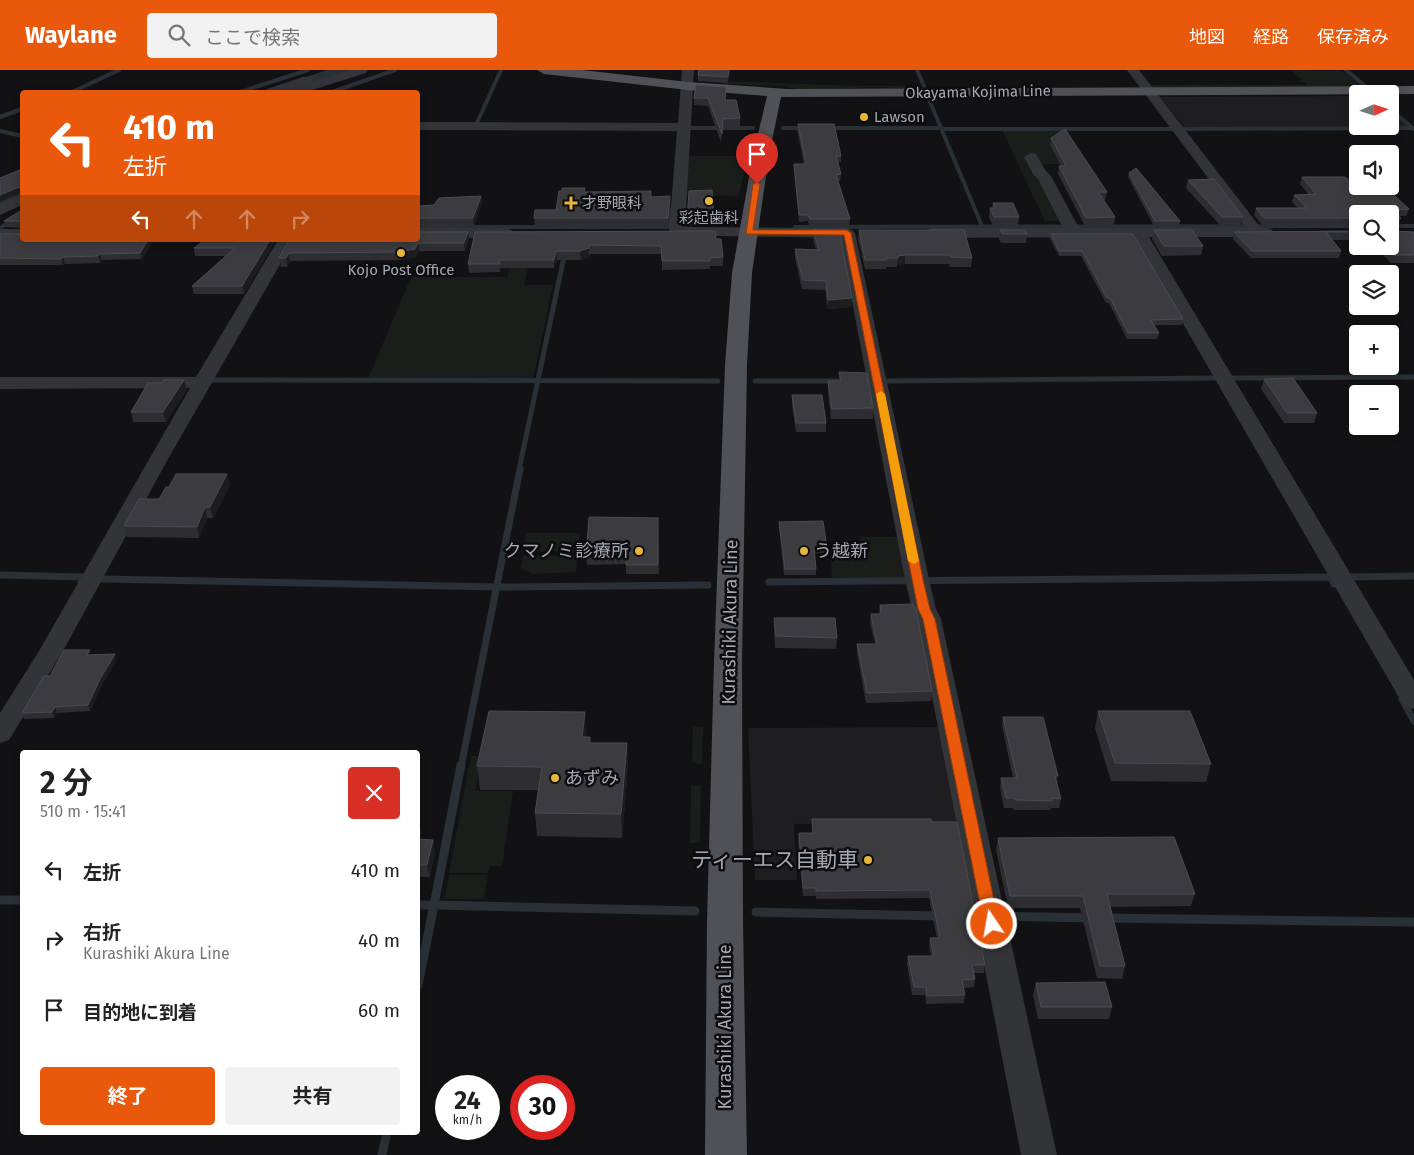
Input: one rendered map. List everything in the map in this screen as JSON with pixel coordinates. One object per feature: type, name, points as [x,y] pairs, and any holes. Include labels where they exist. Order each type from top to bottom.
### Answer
[{"type":"main road","name":"Okayama Kojima Line","points":[[544,70],[688,86],[775,92],[1414,90]]},
{"type":"main road","name":"Kurashiki Akura Line","points":[[726,1155],[725,922],[734,414],[742,273],[761,155],[775,92]]},
{"type":"street","points":[[277,90],[337,70]]},
{"type":"street","points":[[301,90],[362,70]]},
{"type":"street","points":[[677,228],[688,70]]},
{"type":"street","points":[[1133,70],[1253,228]]},
{"type":"street","points":[[297,72],[318,76]]},
{"type":"street","points":[[420,126],[683,127]]},
{"type":"street","points":[[1032,157],[1071,228]]},
{"type":"street","points":[[0,198],[20,189]]},
{"type":"street","points":[[0,210],[20,201]]},
{"type":"street","points":[[657,232],[677,228],[749,232],[856,233],[918,582],[924,609],[929,619],[1039,1155]]},
{"type":"street","points":[[912,233],[1071,228],[1138,232],[1253,228],[1284,232]]},
{"type":"street","points":[[1138,232],[1414,701]]},
{"type":"street","points":[[420,233],[518,233]]},
{"type":"street","points":[[0,234],[20,234]]},
{"type":"street","points":[[0,734],[51,651],[200,382],[285,242]]},
{"type":"street","points":[[0,382],[200,382]]},
{"type":"shaded area","points":[[1291,70],[1340,71],[1348,74],[1361,85],[1349,85],[1349,88],[1152,88],[1149,85],[1307,85]]},
{"type":"shaded area","points":[[719,81],[859,86],[921,86],[922,89],[874,87],[803,90],[783,86],[725,84]]},
{"type":"shaded area","points":[[1349,96],[1349,127],[1185,128],[1160,97]]},
{"type":"shaded area","points":[[1399,118],[1410,127],[1399,127]]},
{"type":"shaded area","points":[[1002,130],[1065,130],[1084,164],[1040,164],[1061,221],[1045,221]]},
{"type":"shaded area","points":[[685,156],[748,156],[739,196],[682,195]]},
{"type":"shaded area","points":[[509,268],[528,268],[524,285],[553,285],[533,379],[368,379],[411,277],[507,277]]},
{"type":"shaded area","points":[[526,533],[580,533],[578,551],[523,552]]},
{"type":"shaded area","points":[[859,537],[904,537],[913,580],[832,580],[831,554],[861,554]]},
{"type":"shaded area","points":[[578,555],[576,572],[532,574],[521,568],[523,556]]},
{"type":"shaded area","points":[[693,727],[703,727],[702,764],[692,763]]},
{"type":"shaded area","points":[[939,727],[958,823],[794,824],[797,880],[755,880],[748,728]]},
{"type":"shaded area","points":[[471,756],[482,756],[475,791],[513,791],[502,866],[490,866],[488,873],[449,873]]},
{"type":"shaded area","points":[[691,786],[701,786],[700,843],[690,843]]},
{"type":"shaded area","points":[[449,875],[488,875],[484,899],[444,899]]},
{"type":"building","points":[[699,70],[729,70],[728,77],[698,75]]},
{"type":"building","points":[[696,85],[726,87],[725,100],[736,100],[740,118],[723,119],[722,134],[708,98],[694,98]]},
{"type":"building","points":[[798,124],[834,124],[841,156],[836,156],[841,174],[836,175],[850,219],[810,219],[808,215],[799,215],[794,164],[806,164]]},
{"type":"building","points":[[1065,129],[1107,192],[1098,192],[1115,217],[1086,218],[1059,166],[1066,166],[1051,138]]},
{"type":"building","points":[[1136,168],[1180,221],[1155,221],[1129,173]]},
{"type":"building","points":[[20,170],[20,188],[0,195],[0,178]]},
{"type":"building","points":[[1302,177],[1345,177],[1349,180],[1349,195],[1394,195],[1409,209],[1399,210],[1399,205],[1349,205],[1349,218],[1264,218],[1256,208],[1307,208],[1294,195],[1316,194]]},
{"type":"building","points":[[1214,179],[1243,217],[1222,217],[1188,180]]},
{"type":"building","points":[[562,188],[585,188],[584,192],[651,191],[651,197],[670,196],[668,218],[534,218],[535,210],[556,210],[559,191],[562,191]]},
{"type":"building","points":[[712,190],[714,220],[687,220],[689,191]]},
{"type":"building","points":[[481,196],[473,218],[420,218],[420,206],[434,205],[439,198]]},
{"type":"building","points":[[993,203],[1013,203],[1019,217],[994,217],[990,208],[995,208]]},
{"type":"building","points":[[20,211],[20,221],[4,221]]},
{"type":"building","points":[[813,230],[839,230],[852,298],[828,300],[826,281],[803,280],[795,249],[819,250]]},
{"type":"building","points":[[859,230],[964,230],[972,258],[951,257],[950,255],[905,255],[898,256],[898,258],[886,258],[887,260],[865,260]]},
{"type":"building","points":[[1000,230],[1025,230],[1027,234],[1002,234]]},
{"type":"building","points":[[1154,230],[1192,230],[1203,246],[1164,246]]},
{"type":"building","points":[[715,231],[716,239],[721,239],[723,257],[710,258],[710,261],[662,261],[661,246],[589,245],[589,248],[580,251],[556,251],[554,260],[500,260],[499,264],[468,264],[475,232]]},
{"type":"building","points":[[1349,231],[1326,232],[1341,251],[1252,251],[1234,232]]},
{"type":"building","points":[[1399,231],[1414,232],[1414,255],[1399,255]]},
{"type":"building","points":[[420,232],[468,232],[464,243],[418,243],[415,249],[400,252],[289,253],[286,258],[279,258],[288,242],[420,242]]},
{"type":"building","points":[[0,234],[20,234],[20,242],[147,242],[140,253],[100,254],[98,256],[63,257],[61,259],[0,258]]},
{"type":"building","points":[[1051,234],[1133,234],[1183,319],[1151,320],[1159,333],[1128,333],[1082,251],[1059,251]]},
{"type":"building","points":[[202,242],[269,242],[242,286],[192,286],[235,248],[194,248]]},
{"type":"building","points":[[839,372],[867,373],[873,408],[832,409],[828,381],[841,381]]},
{"type":"building","points":[[1293,378],[1317,413],[1287,413],[1264,379]]},
{"type":"building","points":[[164,380],[184,380],[163,412],[131,412],[148,383],[162,383]]},
{"type":"building","points":[[792,395],[822,395],[826,423],[796,423]]},
{"type":"building","points":[[176,474],[227,474],[210,507],[205,507],[197,527],[124,526],[139,499],[159,499],[166,487],[169,487]]},
{"type":"building","points":[[589,517],[658,518],[658,565],[626,565],[626,555],[586,556]]},
{"type":"building","name":"う越新","points":[[823,521],[827,548],[814,548],[816,569],[785,569],[779,522]]},
{"type":"building","points":[[913,604],[916,610],[932,691],[867,693],[857,644],[877,644],[871,614],[881,614],[880,605]]},
{"type":"building","points":[[774,618],[835,618],[837,638],[776,636]]},
{"type":"building","points":[[64,650],[90,650],[87,655],[115,654],[100,679],[88,705],[55,707],[52,712],[22,713],[44,676],[50,676]]},
{"type":"building","name":"あずみ","points":[[489,711],[585,712],[582,737],[590,737],[590,743],[627,743],[621,814],[535,813],[542,767],[477,766]]},
{"type":"building","points":[[1098,711],[1190,711],[1211,764],[1115,763]]},
{"type":"building","points":[[1003,717],[1043,717],[1058,776],[1055,776],[1061,799],[1052,798],[1052,801],[1006,798],[1001,778],[1017,778]]},
{"type":"building","points":[[812,819],[931,819],[932,822],[957,822],[985,965],[972,965],[975,979],[962,980],[965,995],[927,996],[926,987],[914,987],[908,956],[934,956],[930,938],[940,938],[930,890],[816,891],[816,888],[803,888],[799,833],[813,833]]},
{"type":"building","points":[[1174,837],[1195,894],[1107,894],[1125,966],[1100,966],[1083,896],[1010,896],[998,838]]},
{"type":"building","points":[[420,839],[433,840],[427,865],[420,865]]},
{"type":"building","points":[[1105,982],[1112,1007],[1041,1007],[1036,983]]},
{"type":"waterway","points":[[76,90],[119,70]]},
{"type":"waterway","points":[[246,90],[308,70]]},
{"type":"waterway","points":[[285,90],[348,70]]},
{"type":"waterway","points":[[338,90],[395,70]]},
{"type":"waterway","points":[[476,125],[501,70]]},
{"type":"waterway","points":[[917,70],[924,86]]},
{"type":"waterway","points":[[1346,70],[1364,85]]},
{"type":"waterway","points":[[928,97],[941,128]]},
{"type":"waterway","points":[[0,117],[20,110]]},
{"type":"waterway","points":[[1399,116],[1413,128]]},
{"type":"waterway","points":[[687,128],[753,128]]},
{"type":"waterway","points":[[783,128],[806,128]]},
{"type":"waterway","points":[[827,128],[941,128]]},
{"type":"waterway","points":[[941,128],[982,226]]},
{"type":"waterway","points":[[1184,129],[1413,128]]},
{"type":"waterway","points":[[942,129],[1174,129]]},
{"type":"waterway","points":[[0,131],[20,136]]},
{"type":"waterway","points":[[0,203],[20,193]]},
{"type":"waterway","points":[[669,227],[671,210]]},
{"type":"waterway","points":[[0,228],[20,215]]},
{"type":"waterway","points":[[795,227],[1349,226]]},
{"type":"waterway","points":[[1399,226],[1414,226]]},
{"type":"waterway","points":[[420,227],[669,227]]},
{"type":"waterway","points":[[669,227],[686,227]]},
{"type":"waterway","points":[[538,381],[565,252]]},
{"type":"waterway","points":[[1229,378],[1414,377]]},
{"type":"waterway","points":[[882,381],[1219,378]]},
{"type":"waterway","points":[[213,380],[538,381]]},
{"type":"waterway","points":[[519,470],[538,381]]},
{"type":"waterway","points":[[538,381],[718,381]]},
{"type":"waterway","points":[[755,381],[848,381]]},
{"type":"waterway","points":[[497,587],[520,469]]},
{"type":"waterway","points":[[0,575],[84,577],[81,582]]},
{"type":"waterway","points":[[1348,577],[1414,576]]},
{"type":"waterway","points":[[769,582],[1330,577],[1334,584]]},
{"type":"waterway","points":[[103,579],[497,587]]},
{"type":"waterway","points":[[497,587],[708,585]]},
{"type":"waterway","points":[[461,767],[497,587]]},
{"type":"waterway","points":[[1402,699],[1414,721]]},
{"type":"waterway","points":[[434,905],[461,765]]},
{"type":"waterway","points":[[0,900],[20,900]]},
{"type":"waterway","points":[[420,905],[434,905]]},
{"type":"waterway","points":[[420,975],[434,905]]},
{"type":"waterway","points":[[434,905],[695,911]]},
{"type":"waterway","points":[[756,912],[940,916]]},
{"type":"waterway","points":[[997,916],[1091,918]]},
{"type":"waterway","points":[[1104,918],[1414,922]]},
{"type":"waterway","points":[[382,1155],[386,1135]]},
{"type":"slow traffic","points":[[881,394],[914,561]]},
{"type":"place","name":"Lawson","points":[[864,117]]},
{"type":"place","name":"彩起歯科","points":[[709,201]]},
{"type":"place","name":"才野眼科","points":[[571,203]]},
{"type":"place","name":"Kojo Post Office","points":[[401,253]]},
{"type":"place","name":"クマノミ診療所","points":[[639,551]]},
{"type":"place","name":"う越新","points":[[804,551]]},
{"type":"place","name":"あずみ","points":[[555,778]]},
{"type":"place","name":"ティーエス自動車","points":[[868,860]]},
{"type":"route","points":[[757,184],[749,232],[847,233],[906,515],[907,530],[918,584],[924,609],[929,619],[992,924]]}]
